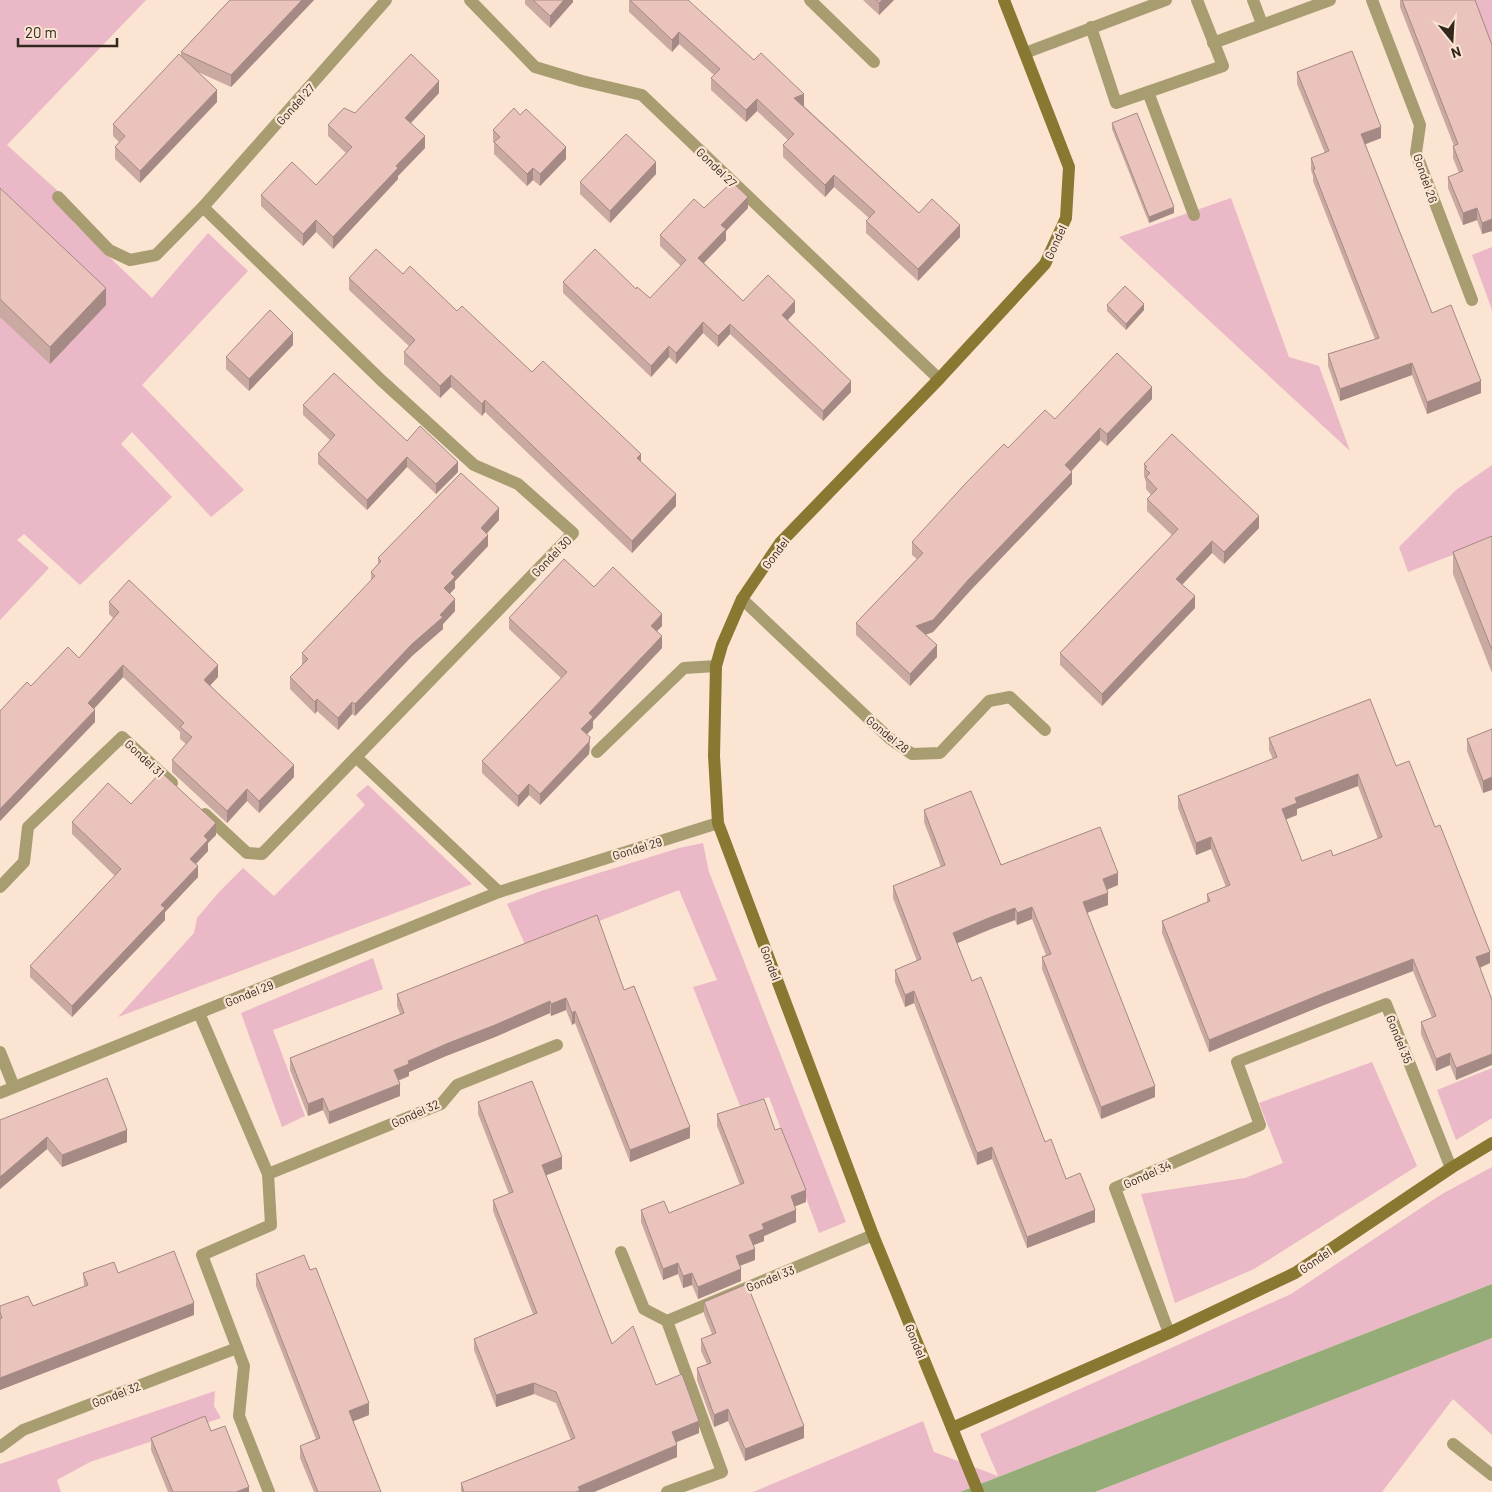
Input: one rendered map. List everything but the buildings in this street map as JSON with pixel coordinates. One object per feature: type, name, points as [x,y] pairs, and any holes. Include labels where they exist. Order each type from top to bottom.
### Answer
[{"type":"street","name":"Gondel 27","points":[[58,197],[109,250],[130,260],[156,255],[203,207],[386,0]]},
{"type":"street","name":"Gondel 27","points":[[470,0],[534,67],[582,81],[642,95],[939,379]]},
{"type":"street","points":[[810,0],[874,62]]},
{"type":"street","name":"Gondel","points":[[1004,0],[1069,167],[1066,218],[1045,264],[939,379],[780,543],[742,599],[722,646],[716,666],[714,756],[718,823],[873,1235],[952,1428],[1169,1333],[1295,1273],[1451,1168],[1492,1143]]},
{"type":"street","points":[[1025,53],[1166,0]]},
{"type":"street","points":[[1091,27],[1116,102],[1223,66],[1197,0]]},
{"type":"street","points":[[1253,0],[1262,24]]},
{"type":"street","points":[[1213,43],[1330,0]]},
{"type":"street","name":"Gondel 26","points":[[1372,0],[1420,124],[1416,153],[1472,300]]},
{"type":"street","points":[[1148,92],[1194,215]]},
{"type":"street","name":"Gondel 30","points":[[203,207],[382,380],[474,465],[518,484],[574,533],[356,756]]},
{"type":"street","name":"Gondel 28","points":[[742,599],[889,738],[912,754],[940,752],[989,701],[1010,697],[1045,730]]},
{"type":"street","points":[[597,752],[684,668],[716,666]]},
{"type":"street","name":"Gondel 31","points":[[0,887],[24,862],[28,827],[122,737],[178,789]]},
{"type":"street","points":[[198,808],[247,853],[262,854],[356,756],[498,892]]},
{"type":"street","name":"Gondel 29","points":[[0,1092],[498,892],[718,823]]},
{"type":"street","name":"Gondel 35","points":[[1237,1062],[1386,1004],[1451,1168]]},
{"type":"street","points":[[199,1013],[268,1174],[271,1225],[202,1255],[244,1366],[239,1416],[269,1492]]},
{"type":"street","name":"Gondel 32","points":[[268,1174],[441,1104],[457,1085],[557,1046]]},
{"type":"street","points":[[0,1052],[14,1087]]},
{"type":"street","name":"Gondel 34","points":[[1169,1333],[1115,1188],[1260,1125],[1237,1062]]},
{"type":"street","name":"Gondel 33","points":[[667,1320],[873,1235]]},
{"type":"street","points":[[621,1252],[644,1309],[667,1320],[722,1472],[667,1492]]},
{"type":"street","name":"Gondel 32","points":[[0,1447],[23,1430],[237,1348]]},
{"type":"street","points":[[952,1428],[978,1492]]},
{"type":"street","points":[[1453,1444],[1492,1475]]},
{"type":"shaded area","points":[[0,0],[146,0],[7,145],[81,212],[73,222],[152,298],[208,233],[248,271],[142,385],[244,490],[211,517],[132,432],[121,444],[172,497],[80,585],[24,534],[17,540],[49,568],[0,620]]},
{"type":"shaded area","points":[[1460,0],[1492,0],[1492,96]]},
{"type":"shaded area","points":[[1231,198],[1289,357],[1319,366],[1350,451],[1119,237]]},
{"type":"shaded area","points":[[1492,247],[1492,310],[1472,255]]},
{"type":"shaded area","points":[[1492,465],[1492,540],[1408,572],[1399,547],[1456,490]]},
{"type":"shaded area","points":[[368,785],[472,884],[118,1017],[194,933],[197,918],[243,868],[274,896],[365,805],[356,795]]},
{"type":"shaded area","points":[[703,843],[709,872],[846,1222],[819,1233],[769,1097],[740,1106],[693,987],[717,980],[679,890],[527,949],[507,904],[541,891],[679,848]]},
{"type":"shaded area","points":[[373,958],[383,989],[273,1030],[305,1116],[282,1127],[241,1013]]},
{"type":"shaded area","points":[[1372,1062],[1417,1166],[1254,1269],[1175,1303],[1141,1194],[1245,1178],[1283,1163],[1259,1103]]},
{"type":"shaded area","points":[[1492,1068],[1492,1118],[1456,1140],[1437,1090]]},
{"type":"shaded area","points":[[1492,1167],[1492,1284],[960,1492],[753,1492],[923,1421],[934,1452],[998,1476],[980,1434],[1291,1294],[1442,1194]]},
{"type":"shaded area","points":[[1492,1284],[1492,1338],[1095,1492],[960,1492]]},
{"type":"shaded area","points":[[1492,1338],[1492,1435],[1453,1399],[1382,1492],[1095,1492]]},
{"type":"shaded area","points":[[215,1391],[214,1406],[221,1418],[90,1462],[57,1480],[61,1492],[0,1492],[0,1464]]}]
